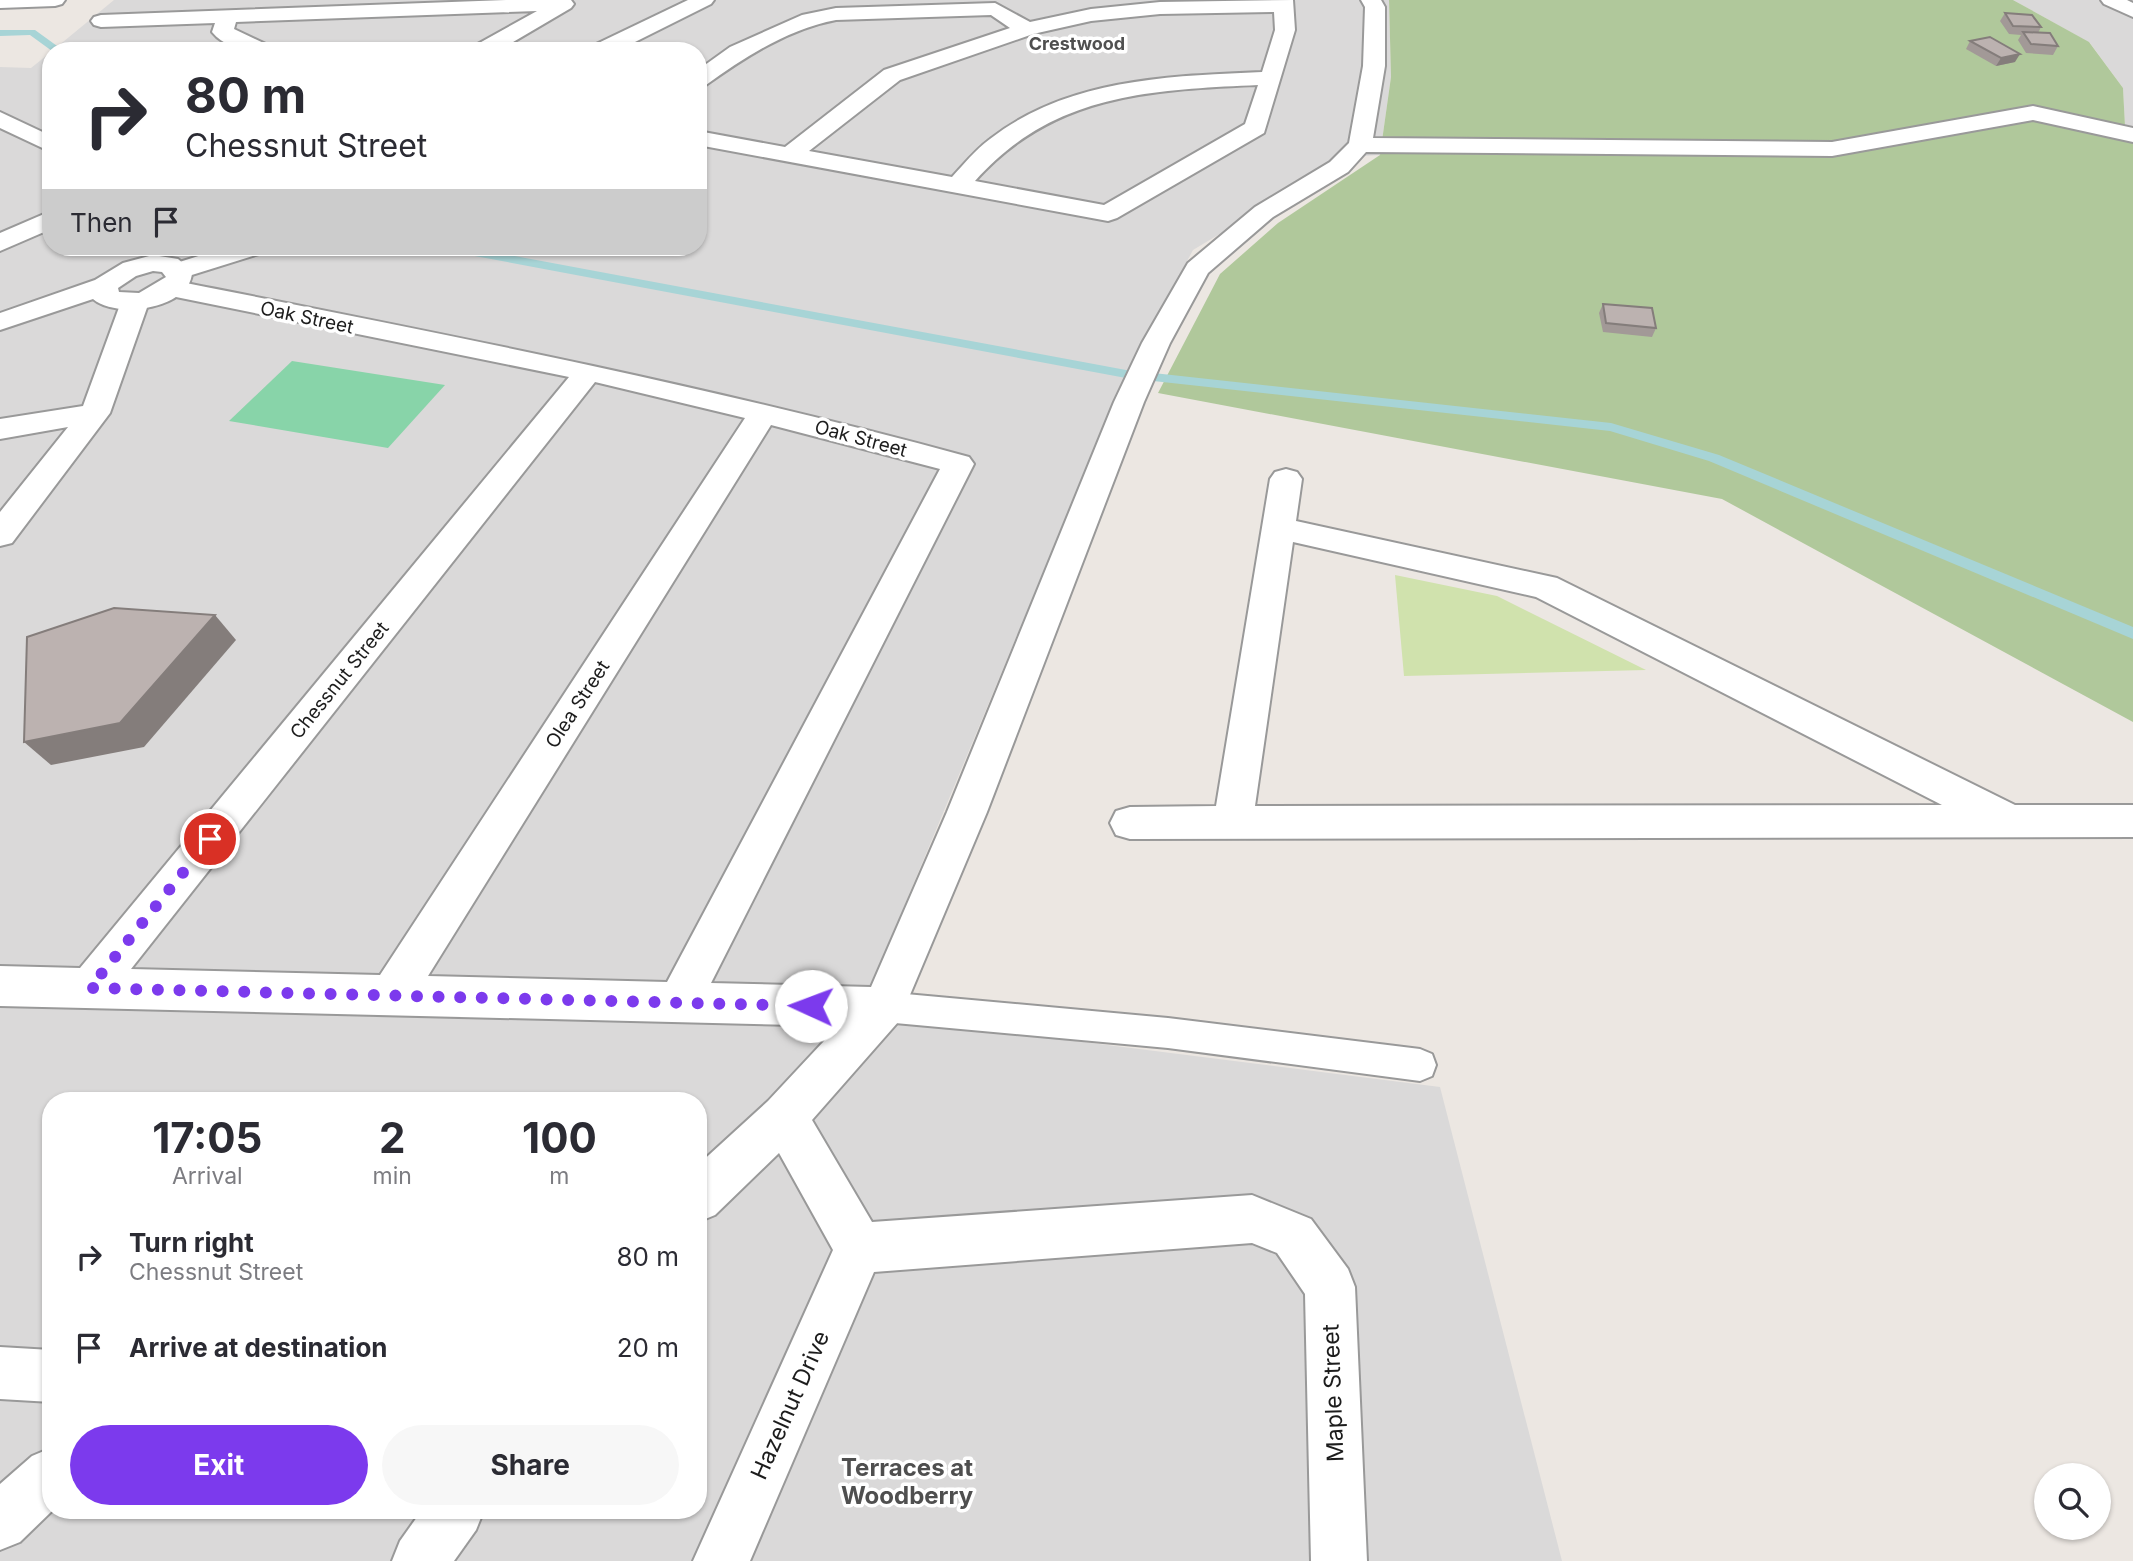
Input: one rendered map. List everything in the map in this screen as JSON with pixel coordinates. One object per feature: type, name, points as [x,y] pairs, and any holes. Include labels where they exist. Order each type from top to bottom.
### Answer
[{"type":"street","points":[[0,2],[55,0]]},
{"type":"street","points":[[618,42],[704,0]]},
{"type":"street","points":[[707,1190],[785,1117],[884,1007],[967,812],[1129,402],[1156,343],[1197,269],[1264,212],[1339,167],[1360,145],[1374,66],[1375,6],[1371,0]]},
{"type":"street","points":[[2111,0],[2133,11]]},
{"type":"street","points":[[101,21],[569,2]]},
{"type":"street","points":[[498,42],[569,2]]},
{"type":"street","points":[[707,140],[789,155],[958,185],[1108,213],[1256,128],[1284,30],[1284,3],[1160,8],[1091,15],[1027,29],[891,75],[789,155]]},
{"type":"street","points":[[707,74],[738,52],[810,19],[836,14],[995,9],[1027,29]]},
{"type":"street","points":[[227,15],[223,32],[244,42]]},
{"type":"street","points":[[958,185],[1002,140],[1066,103],[1145,84],[1271,78]]},
{"type":"street","points":[[1360,145],[1832,149],[2033,113],[2133,135]]},
{"type":"street","points":[[0,119],[42,140]]},
{"type":"street","points":[[0,243],[42,223]]},
{"type":"street","points":[[105,286],[105,296],[116,301],[135,302],[154,297],[175,279],[231,256]]},
{"type":"street","name":"Oak Street","points":[[0,321],[105,286],[115,276],[132,268],[153,263],[169,265],[175,279],[763,413],[958,464],[679,1002]]},
{"type":"street","points":[[0,535],[95,413],[135,302]]},
{"type":"street","name":"Chessnut Street","points":[[90,988],[588,372]]},
{"type":"street","points":[[0,429],[95,413]]},
{"type":"street","name":"Olea Street","points":[[392,995],[763,413]]},
{"type":"street","points":[[1233,822],[1286,479]]},
{"type":"street","points":[[1278,528],[1545,587],[2012,822]]},
{"type":"street","points":[[1130,823],[2133,821]]},
{"type":"street","points":[[0,986],[884,1007]]},
{"type":"street","points":[[785,1117],[859,1248]]},
{"type":"street","name":"Maple Street","points":[[859,1248],[1252,1219],[1294,1236],[1330,1287],[1339,1561]]},
{"type":"street","name":"Hazelnut Drive","points":[[721,1561],[859,1248]]},
{"type":"street","points":[[0,1373],[42,1375]]},
{"type":"street","points":[[0,1522],[42,1483]]},
{"type":"street","points":[[420,1561],[450,1519]]},
{"type":"lane","points":[[884,1007],[1168,1033],[1420,1065]]},
{"type":"shaded area","points":[[114,0],[1389,0],[1391,77],[1380,155],[1348,157],[1193,250],[1126,374],[858,1017],[910,1020],[1440,1087],[1562,1561],[0,1561],[0,67],[31,68],[42,59],[42,256],[707,256],[707,42],[63,42]]},
{"type":"shaded area","points":[[2013,0],[2133,0],[2133,128],[2125,126],[2123,88],[2090,43]]},
{"type":"green space","points":[[1389,0],[2013,0],[2089,42],[2123,88],[2125,126],[2115,137],[2133,142],[2133,722],[1722,499],[1158,393],[1220,274],[1278,223],[1380,155],[1391,77]]},
{"type":"green space","points":[[292,361],[445,385],[388,448],[229,421]]},
{"type":"green space","points":[[1395,575],[1497,596],[1646,670],[1404,676]]},
{"type":"building","points":[[2005,13],[2032,15],[2041,27],[2013,26]]},
{"type":"building","points":[[2023,32],[2050,33],[2058,46],[2031,44]]},
{"type":"building","points":[[1990,37],[2020,54],[2001,58],[1970,41]]},
{"type":"building","points":[[1603,304],[1652,308],[1656,328],[1606,323]]},
{"type":"building","points":[[114,608],[215,615],[120,723],[24,742],[27,637]]},
{"type":"waterway","points":[[0,33],[32,32],[46,42]]},
{"type":"waterway","points":[[496,256],[1126,374],[1611,427],[1714,458],[2133,633]]},
{"type":"district","name":"Crestwood","points":[[1077,44]]},
{"type":"district","name":"Terraces at Woodberry","points":[[907,1482]]},
{"type":"route","points":[[210,839],[90,988],[811,1006]]}]
